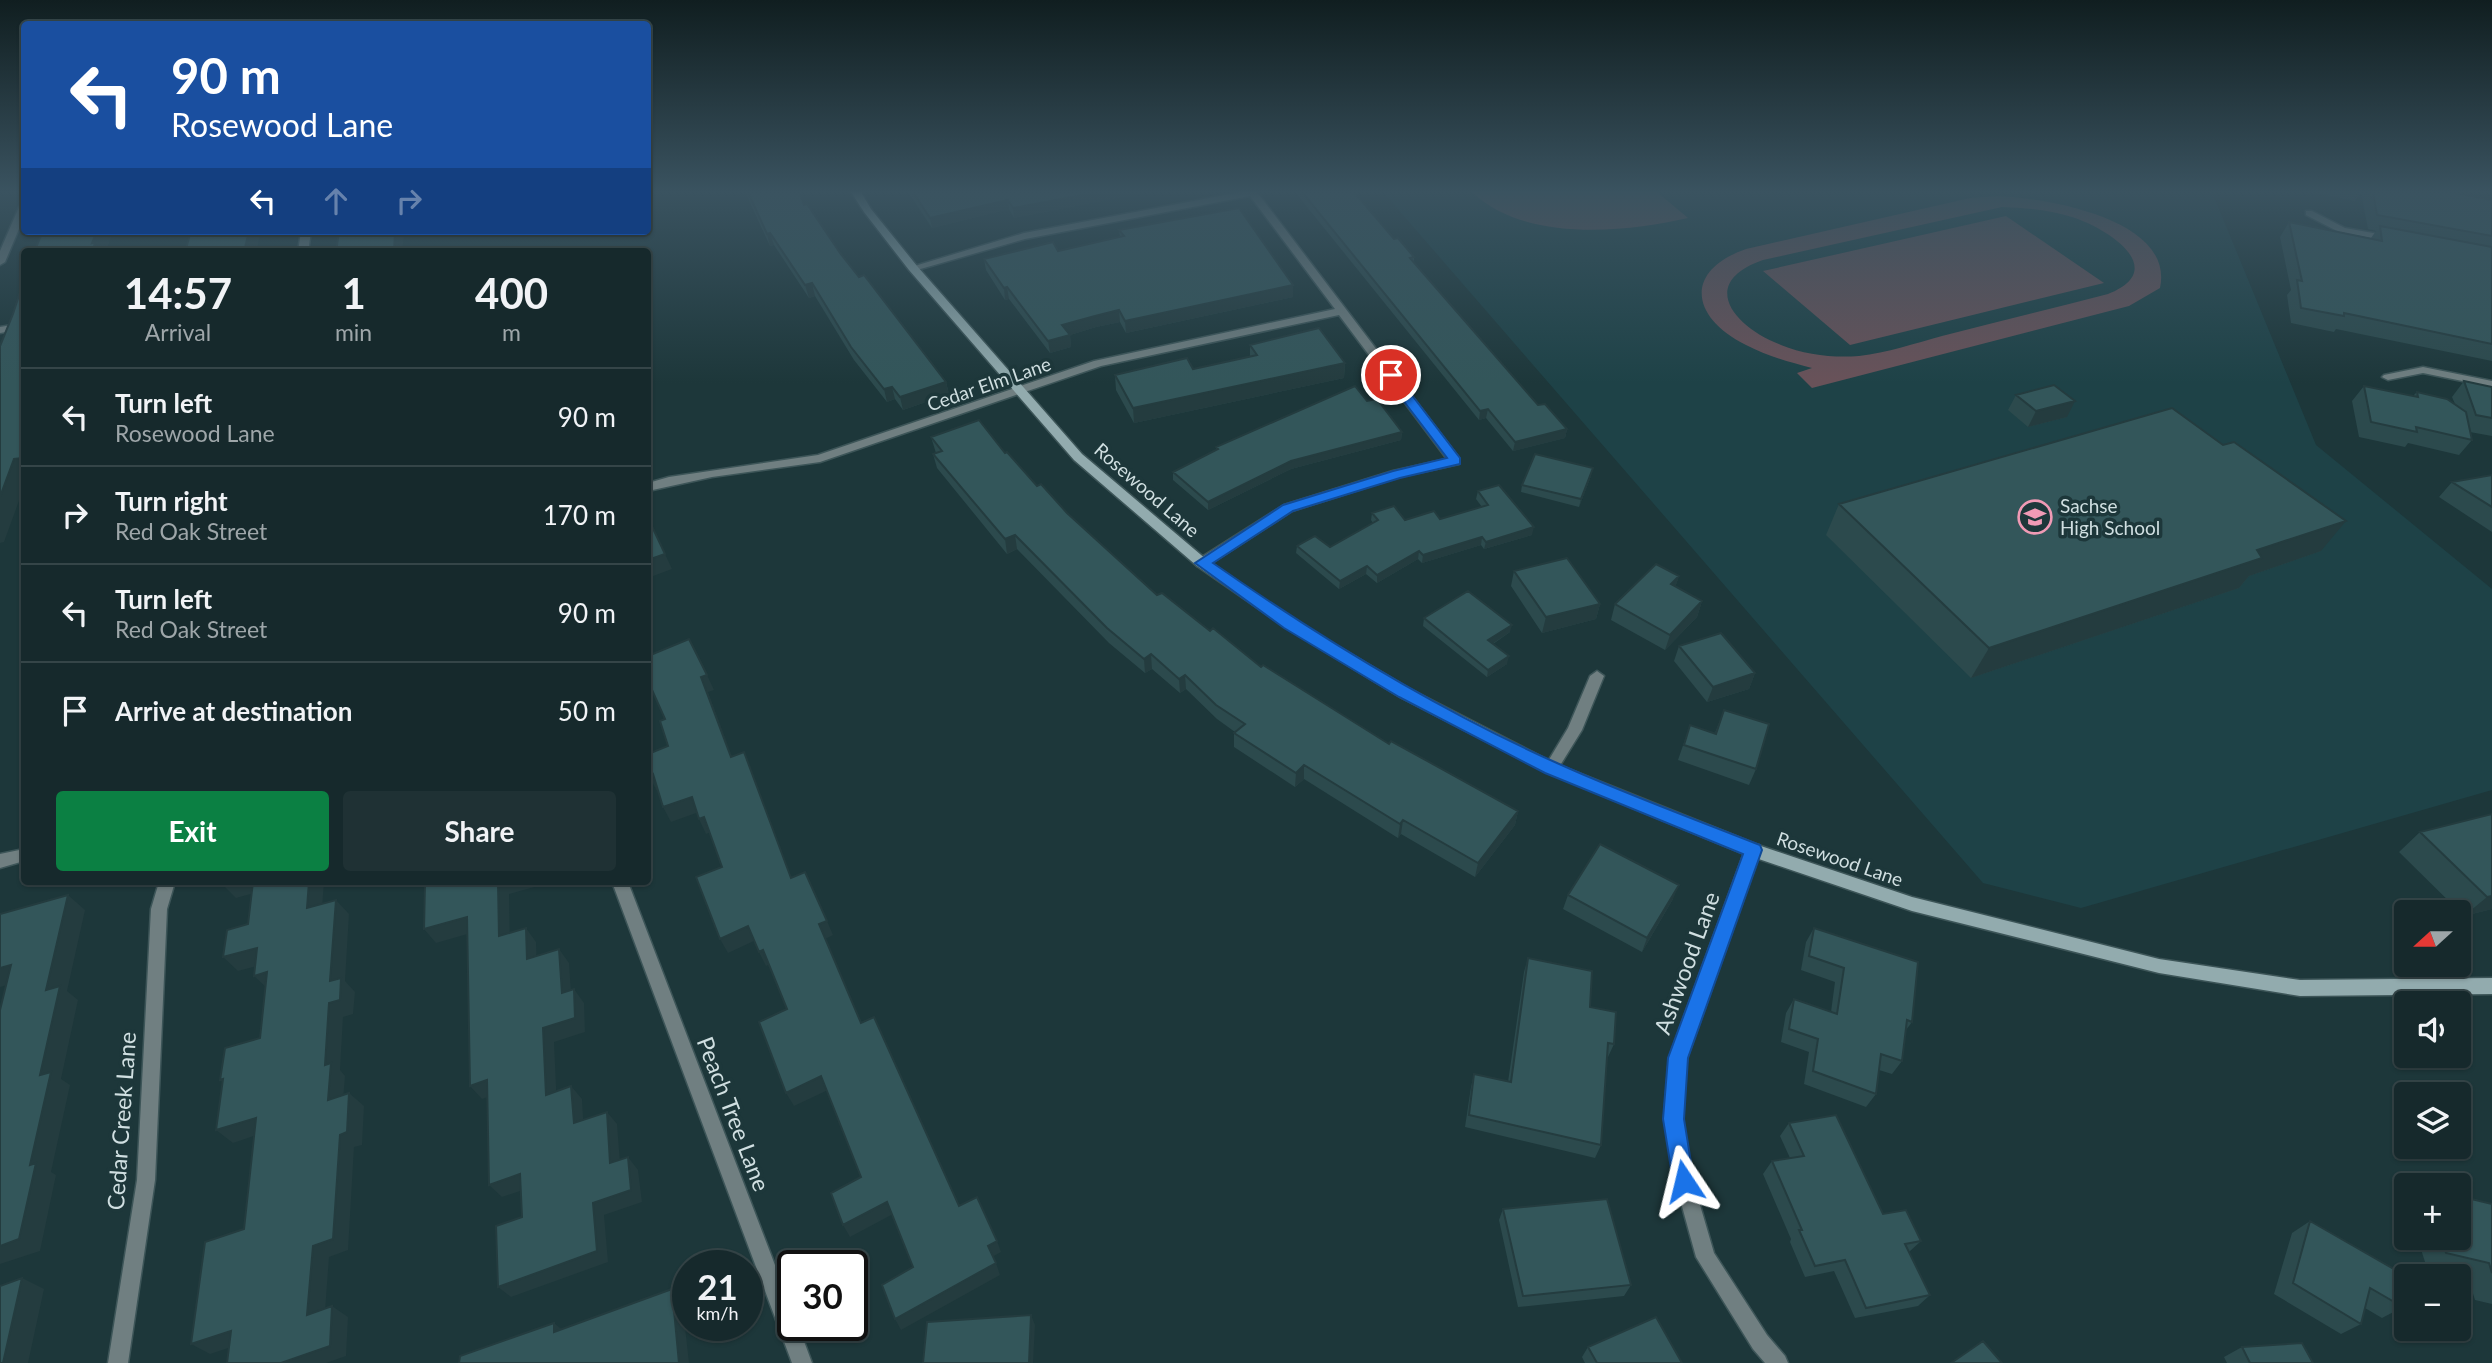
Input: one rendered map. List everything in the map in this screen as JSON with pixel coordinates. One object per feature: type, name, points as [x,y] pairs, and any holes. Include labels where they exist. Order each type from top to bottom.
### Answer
[{"type":"street","name":"Rosewood Lane","points":[[904,256],[1078,457],[1202,563],[1290,624],[1405,693],[1551,768],[1753,850],[1912,904],[2159,966],[2300,988],[2492,986]]},
{"type":"street","points":[[914,268],[957,256]]},
{"type":"street","points":[[1202,563],[1288,508],[1397,474],[1455,461],[1300,256]]},
{"type":"street","name":"Cedar Elm Lane","points":[[651,486],[726,469],[782,466],[820,458],[1098,363],[1342,311]]},
{"type":"street","points":[[0,330],[21,326]]},
{"type":"street","points":[[2388,377],[2423,370],[2492,384]]},
{"type":"street","points":[[1551,768],[1575,730],[1597,676]]},
{"type":"street","name":"Ashwood Lane","points":[[1753,850],[1678,1058],[1674,1119],[1684,1181],[1706,1256],[1760,1342],[1778,1363]]},
{"type":"street","points":[[0,861],[21,856]]},
{"type":"street","name":"Cedar Creek Lane","points":[[118,1363],[146,1181],[159,909],[166,885]]},
{"type":"street","name":"Peach Tree Lane","points":[[621,885],[802,1363]]},
{"type":"shaded area","name":"Sachse High School","points":[[1438,256],[2238,256],[2316,445],[2492,589],[2492,790],[2081,908],[1983,883]]},
{"type":"shaded area","points":[[1731,256],[1783,256],[1763,260],[1743,270],[1731,280],[1727,292],[1730,304],[1737,316],[1764,337],[1800,351],[1840,357],[1891,350],[2108,294],[2126,284],[2134,273],[2134,262],[2130,256],[2154,256],[2159,264],[2160,288],[2129,306],[1812,388],[1797,373],[1812,368],[1770,356],[1746,345],[1714,322],[1705,309],[1702,295],[1704,282],[1712,269]]},
{"type":"shaded area","points":[[1831,256],[2064,256],[2104,283],[1850,345],[1763,271]]},
{"type":"building","points":[[785,256],[842,256],[859,277],[864,275],[946,382],[900,397],[892,387],[884,389],[851,347],[812,283],[805,285]]},
{"type":"building","points":[[998,256],[1272,256],[1293,285],[1125,321],[1119,310],[1062,325],[1070,335],[1048,341],[984,259]]},
{"type":"building","points":[[1354,256],[1413,256],[1410,258],[1538,405],[1545,404],[1567,429],[1515,442],[1488,409],[1480,411]]},
{"type":"building","points":[[2296,256],[2492,256],[2492,344],[2344,313],[2344,316],[2301,308],[2297,280],[2302,281]]},
{"type":"building","points":[[21,289],[21,458],[14,459],[0,497],[0,346]]},
{"type":"building","points":[[1319,328],[1345,363],[1133,408],[1115,375],[1187,358],[1193,369],[1257,355],[1250,345]]},
{"type":"building","points":[[2464,381],[2492,387],[2492,418],[2476,415]]},
{"type":"building","points":[[2054,385],[2075,401],[2036,411],[2016,395]]},
{"type":"building","points":[[1355,386],[1367,401],[1377,399],[1402,432],[1291,461],[1208,502],[1173,472],[1218,449],[1216,447]]},
{"type":"building","points":[[2364,386],[2418,397],[2417,392],[2447,399],[2466,412],[2472,440],[2416,427],[2417,432],[2371,422]]},
{"type":"building","points":[[2172,408],[2223,445],[2234,442],[2346,521],[2257,550],[2262,558],[1989,648],[1839,504]]},
{"type":"building","points":[[979,420],[1005,453],[1007,452],[1037,486],[1041,484],[1067,513],[1157,595],[1162,593],[1210,631],[1213,628],[1261,667],[1263,665],[1389,744],[1391,741],[1518,811],[1478,863],[1403,820],[1400,824],[1304,765],[1296,773],[1234,733],[1245,724],[1216,705],[1185,675],[1179,679],[1151,654],[1144,659],[1107,628],[1015,535],[1005,539],[933,454],[942,451],[931,437]]},
{"type":"building","points":[[1535,454],[1593,468],[1581,499],[1522,485]]},
{"type":"building","points":[[2492,475],[2492,507],[2452,482]]},
{"type":"building","points":[[1499,485],[1534,527],[1486,542],[1482,537],[1423,555],[1419,551],[1377,575],[1367,566],[1340,581],[1297,546],[1315,536],[1330,547],[1378,520],[1372,513],[1394,506],[1405,520],[1434,511],[1440,519],[1488,505],[1478,491]]},
{"type":"building","points":[[651,524],[665,554],[651,559]]},
{"type":"building","points":[[1567,558],[1600,604],[1546,617],[1514,571]]},
{"type":"building","points":[[1656,564],[1679,576],[1671,584],[1702,601],[1670,635],[1615,604]]},
{"type":"building","points":[[1468,591],[1512,625],[1488,640],[1509,656],[1488,670],[1424,618]]},
{"type":"building","points":[[1721,633],[1755,673],[1713,687],[1679,646]]},
{"type":"building","points":[[689,639],[707,675],[701,677],[731,757],[744,752],[791,878],[805,872],[827,921],[819,924],[861,1023],[874,1017],[959,1206],[977,1197],[997,1241],[988,1246],[996,1263],[895,1319],[882,1285],[913,1267],[887,1202],[843,1225],[831,1193],[861,1177],[821,1076],[786,1093],[759,1022],[787,1009],[763,950],[759,952],[748,926],[720,939],[696,877],[722,867],[704,817],[699,819],[692,797],[663,807],[653,774],[651,775],[651,753],[668,746],[660,721],[665,719],[651,688],[651,655]]},
{"type":"building","points":[[1724,710],[1769,724],[1756,769],[1684,745],[1690,725],[1716,734]]},
{"type":"building","points":[[2492,814],[2492,896],[2487,897],[2420,832]]},
{"type":"building","points":[[1600,844],[1679,885],[1647,938],[1568,895]]},
{"type":"building","points":[[253,885],[309,885],[307,908],[336,900],[330,981],[341,978],[340,1000],[329,1003],[325,1065],[331,1063],[328,1100],[349,1093],[347,1132],[340,1135],[333,1239],[313,1246],[307,1315],[332,1306],[330,1346],[281,1363],[227,1363],[231,1331],[191,1344],[205,1242],[244,1229],[256,1118],[216,1130],[225,1048],[260,1038],[267,972],[254,976],[257,948],[223,957],[227,930],[248,924]]},
{"type":"building","points":[[425,885],[498,885],[499,936],[526,928],[527,959],[559,949],[562,993],[574,989],[575,1018],[543,1028],[546,1095],[571,1086],[574,1123],[607,1112],[610,1163],[628,1157],[631,1190],[593,1203],[597,1251],[498,1287],[496,1226],[522,1217],[520,1174],[489,1185],[487,1080],[470,1086],[467,917],[424,929]]},
{"type":"building","points":[[68,895],[46,990],[60,986],[40,1075],[51,1072],[30,1165],[36,1163],[19,1239],[0,1246],[0,1010],[11,965],[0,968],[0,914]]},
{"type":"building","points":[[1814,928],[1918,962],[1912,1022],[1907,1020],[1902,1061],[1881,1054],[1876,1094],[1813,1071],[1818,1039],[1789,1029],[1794,999],[1837,1014],[1844,968],[1809,956]]},
{"type":"building","points":[[1528,958],[1592,971],[1590,1007],[1616,1012],[1614,1044],[1608,1043],[1601,1145],[1469,1115],[1474,1074],[1511,1082]]},
{"type":"building","points":[[1836,1115],[1883,1214],[1906,1210],[1921,1241],[1905,1244],[1930,1295],[1866,1308],[1845,1260],[1815,1266],[1772,1161],[1804,1156],[1789,1123]]},
{"type":"building","points":[[1607,1199],[1631,1285],[1523,1296],[1503,1209]]},
{"type":"building","points":[[2471,1199],[2492,1204],[2492,1273],[2489,1263],[2446,1253],[2445,1250],[2471,1250]]},
{"type":"building","points":[[2310,1221],[2394,1269],[2394,1302],[2370,1288],[2361,1324],[2293,1283]]},
{"type":"building","points":[[22,1278],[3,1363],[0,1363],[0,1286]]},
{"type":"building","points":[[672,1289],[672,1341],[677,1341],[679,1363],[459,1363],[460,1356],[554,1323],[554,1332]]},
{"type":"building","points":[[1031,1315],[1029,1363],[923,1363],[927,1322]]},
{"type":"building","points":[[1656,1317],[1682,1363],[1597,1363],[1588,1347]]},
{"type":"building","points":[[1983,1341],[2002,1363],[1951,1363]]},
{"type":"building","points":[[2302,1343],[2313,1363],[2250,1363],[2242,1347]]},
{"type":"place","name":"Sachse High School","points":[[2035,517]]},
{"type":"route","points":[[1391,375],[1455,461],[1347,488],[1288,508],[1202,563],[1290,624],[1405,693],[1551,768],[1753,850],[1742,887],[1678,1058],[1674,1119],[1684,1181]]}]
